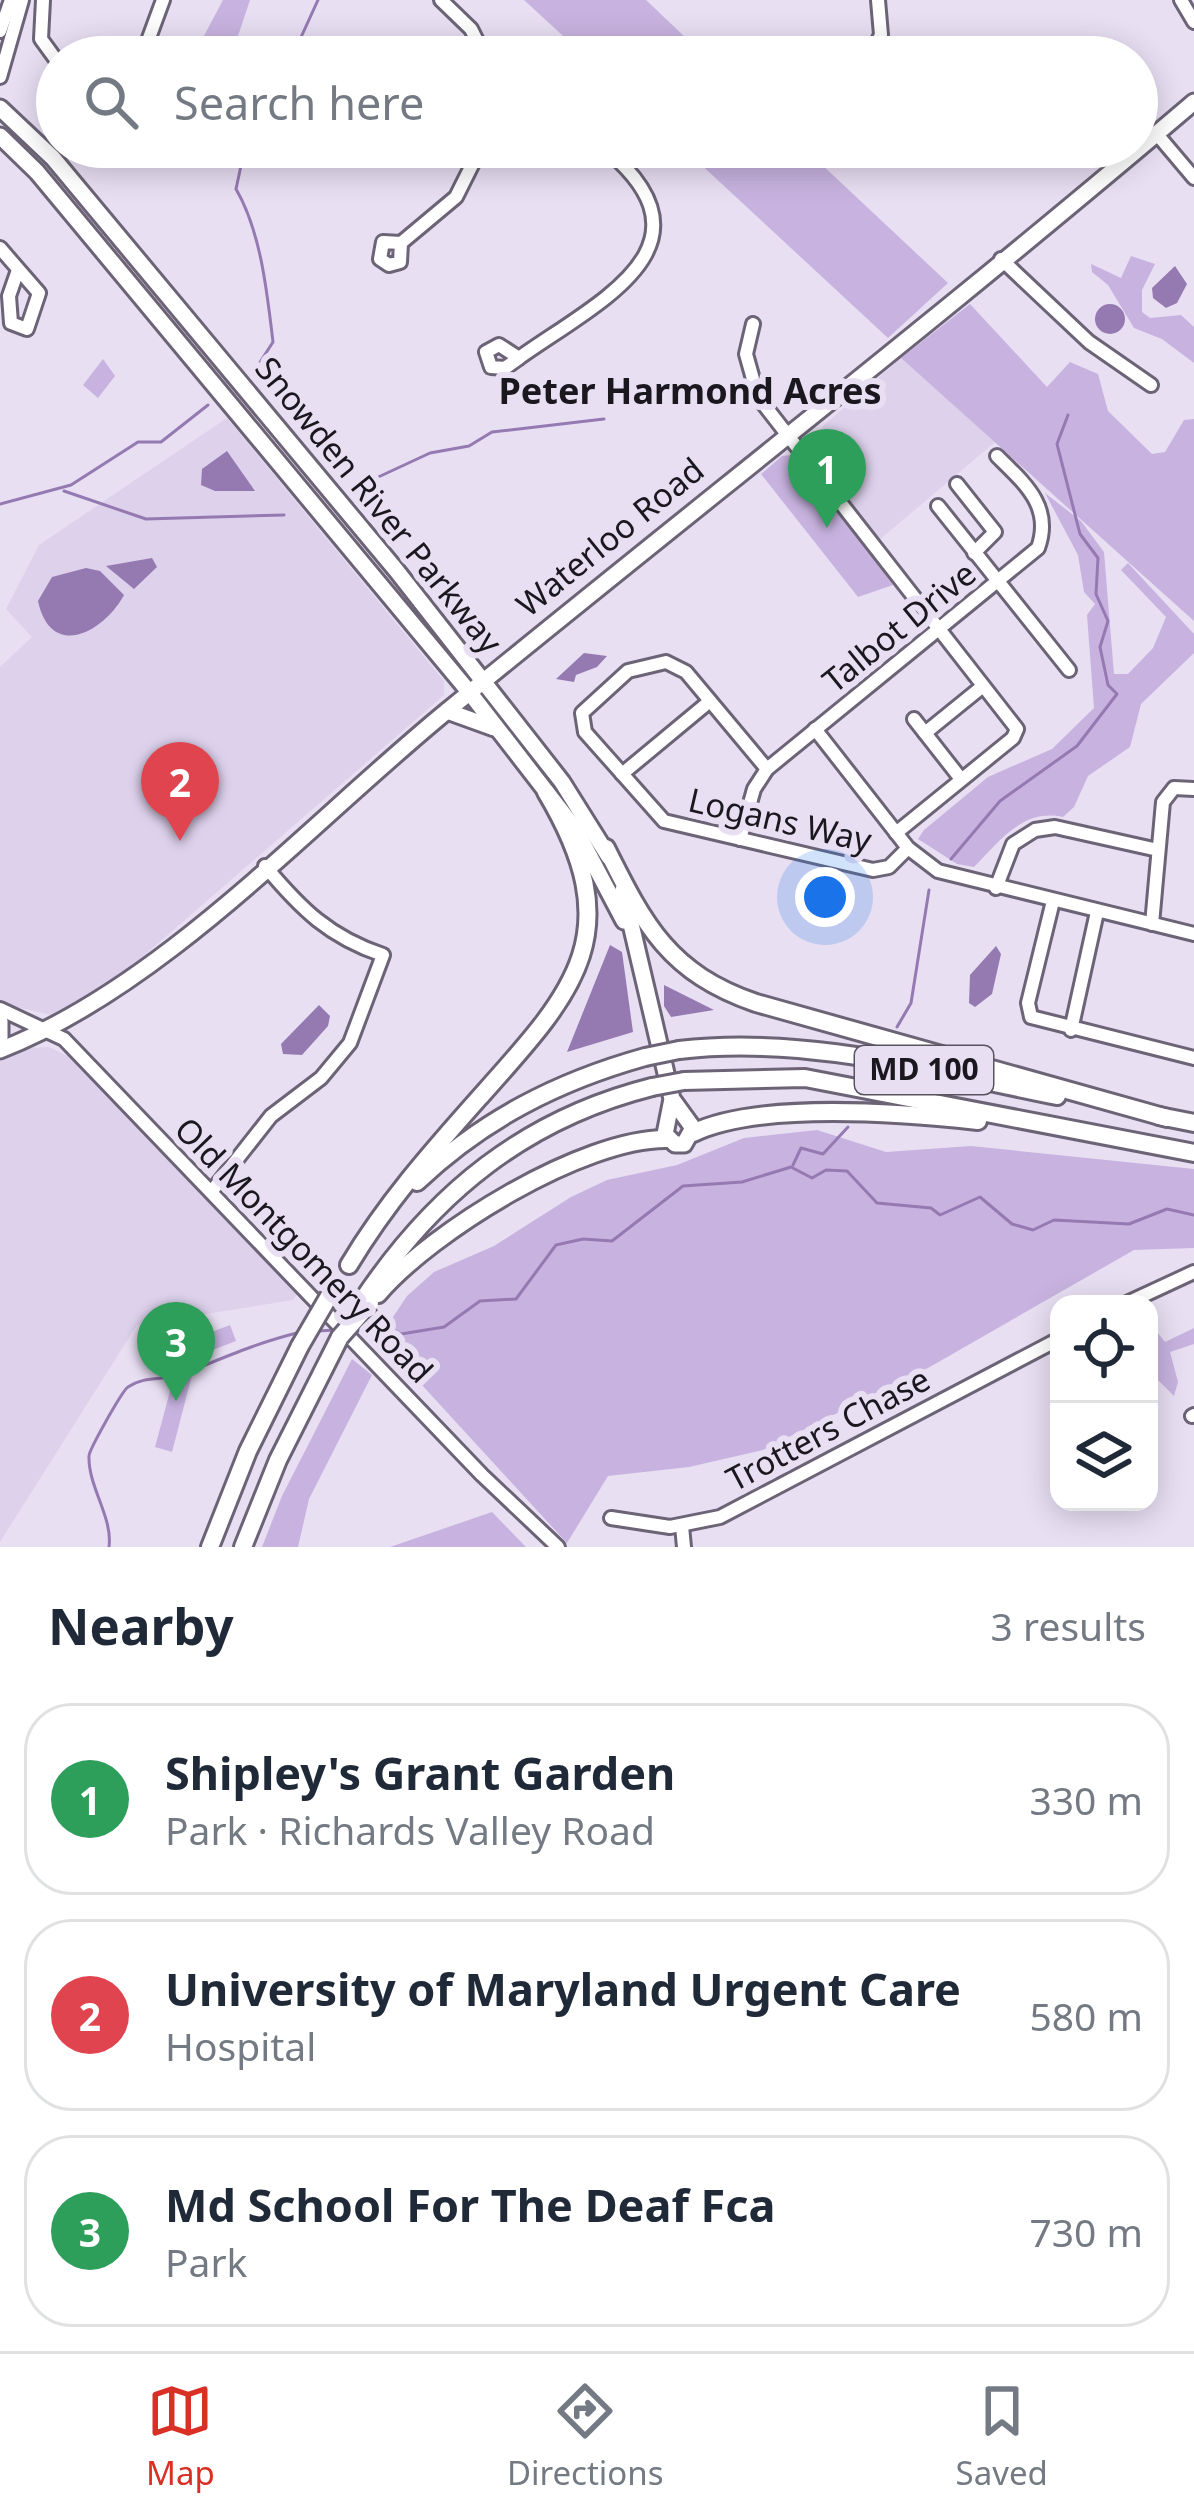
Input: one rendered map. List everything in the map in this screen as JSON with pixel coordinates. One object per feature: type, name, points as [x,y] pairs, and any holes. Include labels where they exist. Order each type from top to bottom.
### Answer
[{"type":"highway","points":[[349,1265],[400,1186],[545,1025],[579,967],[587,924],[585,878],[571,833],[546,792]]},
{"type":"highway","points":[[605,848],[659,944],[712,985],[756,1003],[1167,1118]]},
{"type":"highway","name":"MD 100","points":[[210,1547],[248,1451],[300,1346],[349,1265],[408,1191],[462,1143],[554,1088],[679,1050],[810,1048],[1194,1123]]},
{"type":"highway","name":"MD 100","points":[[366,1302],[407,1238],[480,1167],[565,1116],[685,1081],[805,1078],[1194,1153]]},
{"type":"highway","points":[[683,1122],[859,1113],[1118,1138]]},
{"type":"highway","points":[[243,1547],[278,1460],[337,1342],[366,1302],[420,1250],[488,1206],[559,1171],[667,1139]]},
{"type":"main road","name":"Waterloo Road","points":[[1158,131],[1194,102]]},
{"type":"main road","name":"Snowden River Parkway","points":[[0,107],[36,142]]},
{"type":"main road","name":"Snowden River Parkway","points":[[0,136],[38,172],[448,666],[477,687],[499,731],[597,864],[645,980]]},
{"type":"main road","name":"Snowden River Parkway","points":[[61,168],[605,848],[637,932],[672,1099],[683,1122],[665,1125],[667,1139]]},
{"type":"main road","name":"Waterloo Road","points":[[0,1050],[50,1029],[142,969],[447,711],[1113,168]]},
{"type":"main road","points":[[448,666],[447,711],[482,719],[499,731]]},
{"type":"main road","points":[[0,1022],[0,1039]]},
{"type":"main road","points":[[667,1139],[680,1145],[683,1122]]},
{"type":"street","points":[[0,31],[11,0]]},
{"type":"street","points":[[0,77],[22,0]]},
{"type":"street","points":[[41,36],[43,0]]},
{"type":"street","points":[[150,36],[163,0]]},
{"type":"street","points":[[441,0],[474,36]]},
{"type":"street","points":[[878,0],[880,36]]},
{"type":"street","points":[[1181,0],[1194,22]]},
{"type":"street","points":[[1158,135],[1194,178]]},
{"type":"street","points":[[401,243],[456,196],[471,168]]},
{"type":"street","points":[[519,358],[635,274],[652,249],[650,204],[625,168]]},
{"type":"street","points":[[0,248],[18,270]]},
{"type":"street","points":[[1001,259],[1089,342],[1151,385]]},
{"type":"street","points":[[753,324],[746,344],[750,377],[786,432],[1017,729],[1013,738],[896,833]]},
{"type":"street","name":"Talbot Drive","points":[[740,838],[754,789],[767,769],[1038,548],[1043,534],[1035,494],[997,456]]},
{"type":"street","points":[[957,484],[995,532],[974,553]]},
{"type":"street","points":[[938,506],[1069,670]]},
{"type":"street","name":"Logans Way","points":[[767,769],[677,666],[654,661],[628,670],[586,706],[580,719],[585,732],[664,821],[873,870],[889,867],[908,848]]},
{"type":"street","points":[[925,733],[983,686]]},
{"type":"street","points":[[622,774],[710,701]]},
{"type":"street","points":[[914,719],[961,779]]},
{"type":"street","points":[[815,729],[908,848],[953,878],[1194,934]]},
{"type":"street","points":[[1152,924],[1166,795],[1174,788],[1194,789]]},
{"type":"street","points":[[996,887],[1013,844],[1046,828],[1159,850]]},
{"type":"street","points":[[212,1191],[271,1116],[320,1078],[350,1043],[383,955],[322,928],[265,866]]},
{"type":"street","points":[[1053,902],[1028,1009],[1038,1022],[1194,1058]]},
{"type":"street","points":[[1070,1030],[1097,912]]},
{"type":"street","name":"Old Montgomery Road","points":[[0,1009],[50,1029],[212,1191],[482,1475],[558,1547]]},
{"type":"street","points":[[1144,1295],[1194,1272]]},
{"type":"street","name":"Trotters Chase","points":[[610,1518],[682,1526],[720,1516],[1050,1344]]},
{"type":"street","points":[[682,1526],[684,1547]]},
{"type":"shaded area","points":[[223,0],[250,0],[238,36],[204,36]]},
{"type":"shaded area","points":[[524,0],[646,0],[684,36],[563,36]]},
{"type":"shaded area","points":[[705,168],[825,168],[948,283],[888,338]]},
{"type":"shaded area","points":[[1131,256],[1155,264],[1142,290],[1142,312],[1150,318],[1181,315],[1194,327],[1194,363],[1162,339],[1134,328],[1108,285],[1092,272],[1091,264],[1121,278]]},
{"type":"shaded area","points":[[1175,266],[1187,284],[1177,303],[1166,308],[1153,298],[1152,288]]},
{"type":"shaded area","points":[[970,304],[1047,387],[1070,362],[1098,374],[1108,411],[1152,454],[1165,452],[1184,420],[1194,419],[1194,621],[901,358]]},
{"type":"shaded area","points":[[1110,304],[1121,308],[1125,319],[1121,330],[1110,334],[1099,330],[1095,319],[1099,308]]},
{"type":"shaded area","points":[[901,358],[995,442],[878,541],[814,448],[823,426]]},
{"type":"shaded area","points":[[103,359],[115,376],[98,398],[83,385]]},
{"type":"shaded area","points":[[227,418],[444,681],[444,695],[126,971],[55,1016],[0,1003],[0,667],[32,637],[6,609],[39,545]]},
{"type":"shaded area","points":[[227,451],[255,491],[215,491],[201,485],[202,469]]},
{"type":"shaded area","points":[[782,456],[802,461],[893,585],[858,597],[761,474]]},
{"type":"shaded area","points":[[1045,493],[1081,521],[1104,552],[1114,674],[1128,674],[1153,648],[1166,617],[1121,570],[1128,563],[1194,634],[1194,653],[1141,704],[1130,747],[1088,776],[1074,807],[1063,817],[1049,815],[1024,822],[974,867],[957,864],[918,839],[924,830],[988,777],[1052,749],[1094,708],[1087,615],[1095,604],[1084,592],[1078,555]]},
{"type":"shaded area","points":[[152,558],[157,567],[134,589],[106,566]]},
{"type":"shaded area","points":[[86,568],[100,571],[124,595],[91,629],[66,635],[54,631],[38,601],[52,577]]},
{"type":"shaded area","points":[[584,653],[607,656],[597,667],[576,675],[574,682],[556,679]]},
{"type":"shaded area","points":[[610,945],[622,952],[633,1032],[567,1052]]},
{"type":"shaded area","points":[[996,946],[1001,954],[992,994],[975,1007],[969,1003],[970,975]]},
{"type":"shaded area","points":[[664,985],[714,1010],[671,1017],[664,1006]]},
{"type":"shaded area","points":[[319,1005],[330,1016],[328,1026],[302,1055],[283,1054],[281,1044]]},
{"type":"shaded area","points":[[49,1047],[73,1059],[300,1290],[293,1300],[137,1325],[0,1542],[0,1060],[30,1048]]},
{"type":"shaded area","points":[[817,1130],[886,1152],[971,1146],[1194,1169],[1194,1248],[1134,1250],[928,1368],[763,1450],[689,1467],[608,1476],[567,1543],[387,1347],[391,1320],[407,1296],[434,1272],[494,1246],[571,1197],[607,1180],[677,1165],[744,1138]]},
{"type":"shaded area","points":[[230,1325],[236,1341],[197,1356],[172,1452],[155,1447],[183,1343]]},
{"type":"shaded area","points":[[1194,1328],[1194,1344],[1170,1352],[1178,1382],[1174,1396],[1158,1380],[1158,1333],[1165,1342]]},
{"type":"shaded area","points":[[352,1359],[372,1375],[309,1499],[298,1547],[262,1547],[282,1496]]},
{"type":"shaded area","points":[[492,1512],[526,1547],[390,1547]]},
{"type":"waterway","points":[[302,36],[318,0]]},
{"type":"waterway","points":[[240,168],[236,189],[257,243],[273,342],[257,367]]},
{"type":"waterway","points":[[0,504],[71,485],[138,442],[161,442],[208,405]]},
{"type":"waterway","points":[[951,859],[1000,801],[1077,746],[1117,694],[1108,685],[1100,647],[1108,621],[1096,594],[1098,558],[1080,534],[1057,444],[1068,415]]},
{"type":"waterway","points":[[359,486],[430,453],[469,446],[492,432],[604,419]]},
{"type":"waterway","points":[[64,491],[146,519],[284,515]]},
{"type":"waterway","points":[[897,1027],[911,1003],[929,890]]},
{"type":"waterway","points":[[793,1165],[801,1148],[823,1154],[848,1127]]},
{"type":"waterway","points":[[358,1329],[387,1326],[401,1334],[444,1327],[480,1301],[516,1299],[556,1245],[583,1239],[612,1241],[683,1186],[742,1182],[791,1167],[812,1178],[826,1170],[847,1171],[877,1203],[931,1208],[940,1215],[980,1197],[1012,1224],[1033,1230],[1054,1220],[1129,1224],[1167,1209],[1194,1215]]},
{"type":"waterway","points":[[318,1331],[335,1330]]},
{"type":"waterway","points":[[109,1547],[89,1456],[128,1387],[183,1374],[297,1333]]},
{"type":"place","name":"Shipley's Grant Garden","points":[[827,528]]},
{"type":"place","name":"University of Maryland Urgent Care","points":[[180,841]]},
{"type":"place","name":"Md School For The Deaf Fca","points":[[176,1401]]},
{"type":"district","name":"Peter Harmond Acres","points":[[690,391]]}]
